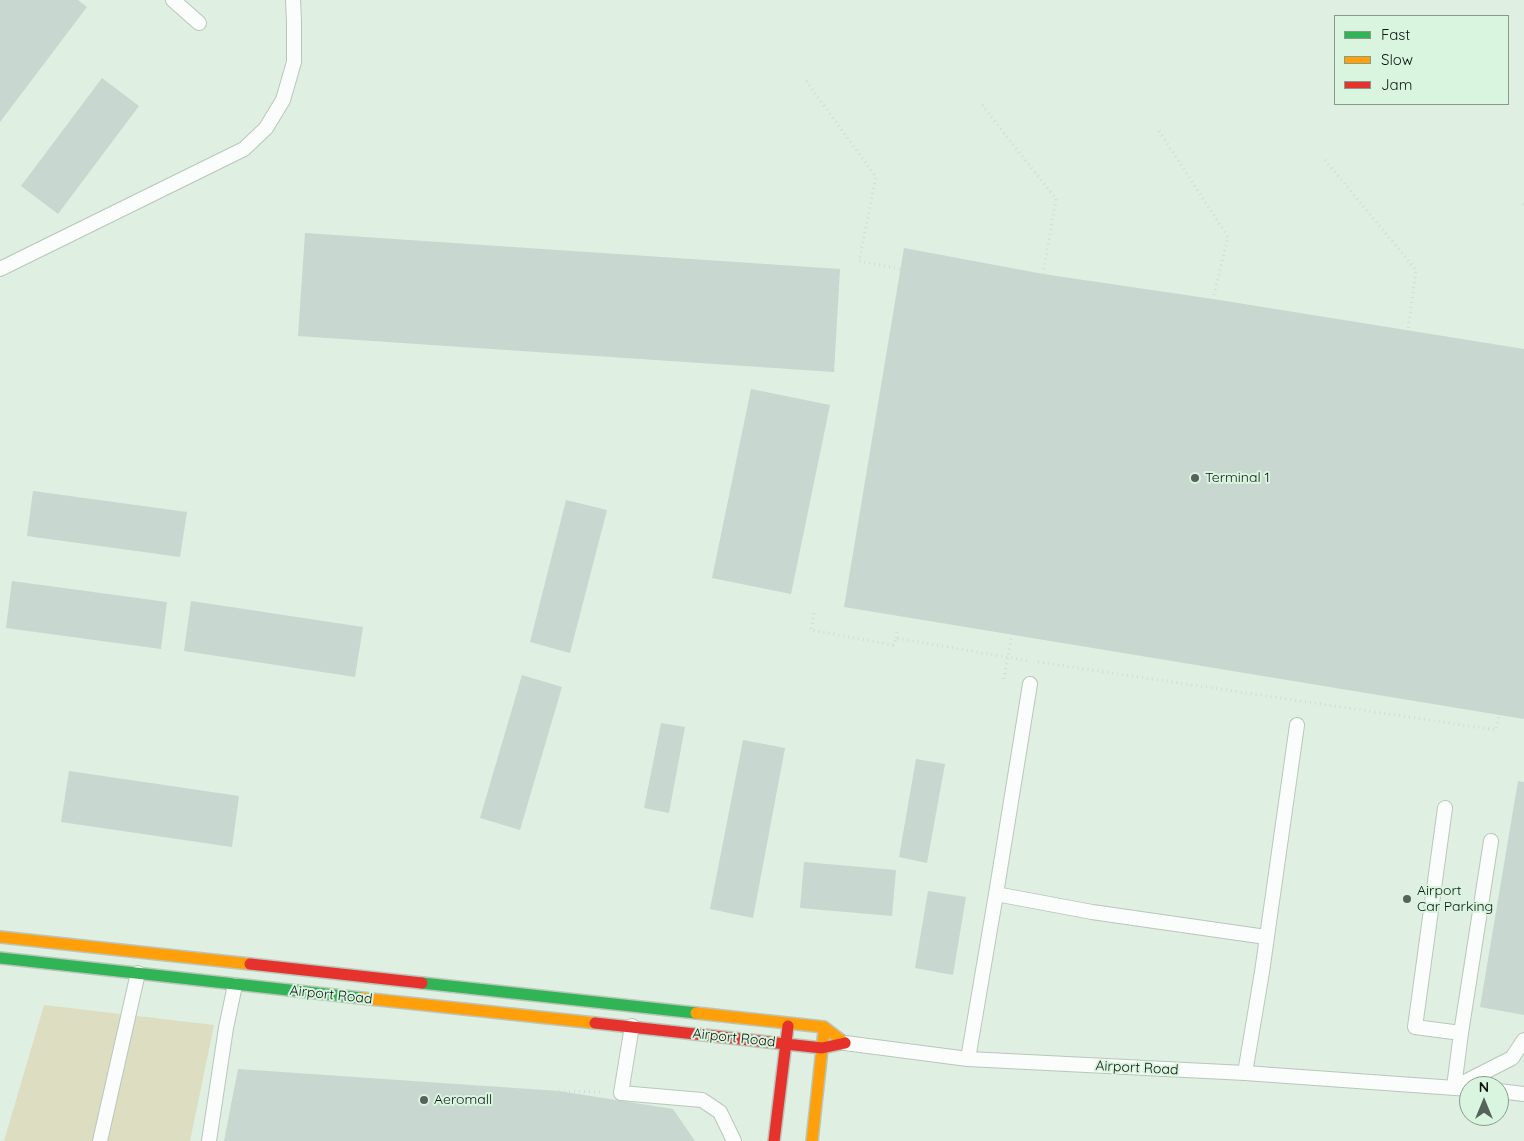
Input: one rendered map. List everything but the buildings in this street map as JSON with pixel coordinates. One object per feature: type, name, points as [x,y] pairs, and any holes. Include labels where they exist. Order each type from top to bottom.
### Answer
[{"type":"main road","points":[[0,937],[824,1027],[845,1043]]},
{"type":"main road","name":"Airport Road","points":[[0,958],[822,1048],[845,1043]]},
{"type":"main road","points":[[774,1141],[789,1023]]},
{"type":"main road","points":[[812,1141],[824,1027]]},
{"type":"lane","points":[[173,0],[199,23]]},
{"type":"lane","points":[[0,269],[244,149],[266,128],[283,100],[294,62],[293,0]]},
{"type":"lane","points":[[968,1059],[1030,684]]},
{"type":"lane","points":[[1245,1073],[1262,972],[1297,725]]},
{"type":"lane","points":[[1445,808],[1415,1027],[1461,1033]]},
{"type":"lane","points":[[1454,1087],[1491,841]]},
{"type":"lane","points":[[996,894],[1092,912],[1266,937]]},
{"type":"lane","points":[[100,1141],[138,973]]},
{"type":"lane","points":[[209,1141],[226,1028],[235,985]]},
{"type":"lane","points":[[677,1032],[679,1012]]},
{"type":"lane","points":[[632,1026],[621,1093],[702,1100],[720,1112],[734,1141]]},
{"type":"lane","points":[[1454,1087],[1518,1057],[1524,1040]]},
{"type":"lane","name":"Airport Road","points":[[845,1043],[968,1059],[1245,1073],[1459,1088]]},
{"type":"lane","points":[[1509,1092],[1524,1094]]},
{"type":"path","points":[[806,81],[876,177],[859,261],[900,269]]},
{"type":"path","points":[[982,105],[1056,200],[1043,274]]},
{"type":"path","points":[[1159,131],[1228,237],[1213,299]]},
{"type":"path","points":[[1325,160],[1416,270],[1408,330]]},
{"type":"path","points":[[814,613],[811,630],[893,645],[898,628]]},
{"type":"path","points":[[1004,679],[1012,635]]},
{"type":"path","points":[[896,638],[1008,658],[1496,730],[1500,715]]},
{"type":"path","points":[[559,1090],[621,1093]]},
{"type":"green space","points":[[44,1005],[214,1025],[190,1141],[4,1141]]},
{"type":"traffic: fast","points":[[0,958],[361,998]]},
{"type":"traffic: fast","points":[[422,983],[696,1013]]},
{"type":"traffic: slow","points":[[0,937],[250,964]]},
{"type":"traffic: slow","points":[[361,998],[595,1023]]},
{"type":"traffic: slow","points":[[696,1013],[824,1027],[845,1043]]},
{"type":"traffic: slow","points":[[812,1141],[824,1031]]},
{"type":"traffic: jam","points":[[250,964],[422,983]]},
{"type":"traffic: jam","points":[[595,1023],[822,1048],[845,1043]]},
{"type":"traffic: jam","points":[[774,1141],[788,1026]]},
{"type":"place","name":"Terminal 1","points":[[1195,478]]},
{"type":"place","name":"Airport Car Parking","points":[[1407,899]]},
{"type":"place","name":"Aeromall","points":[[424,1100]]}]
